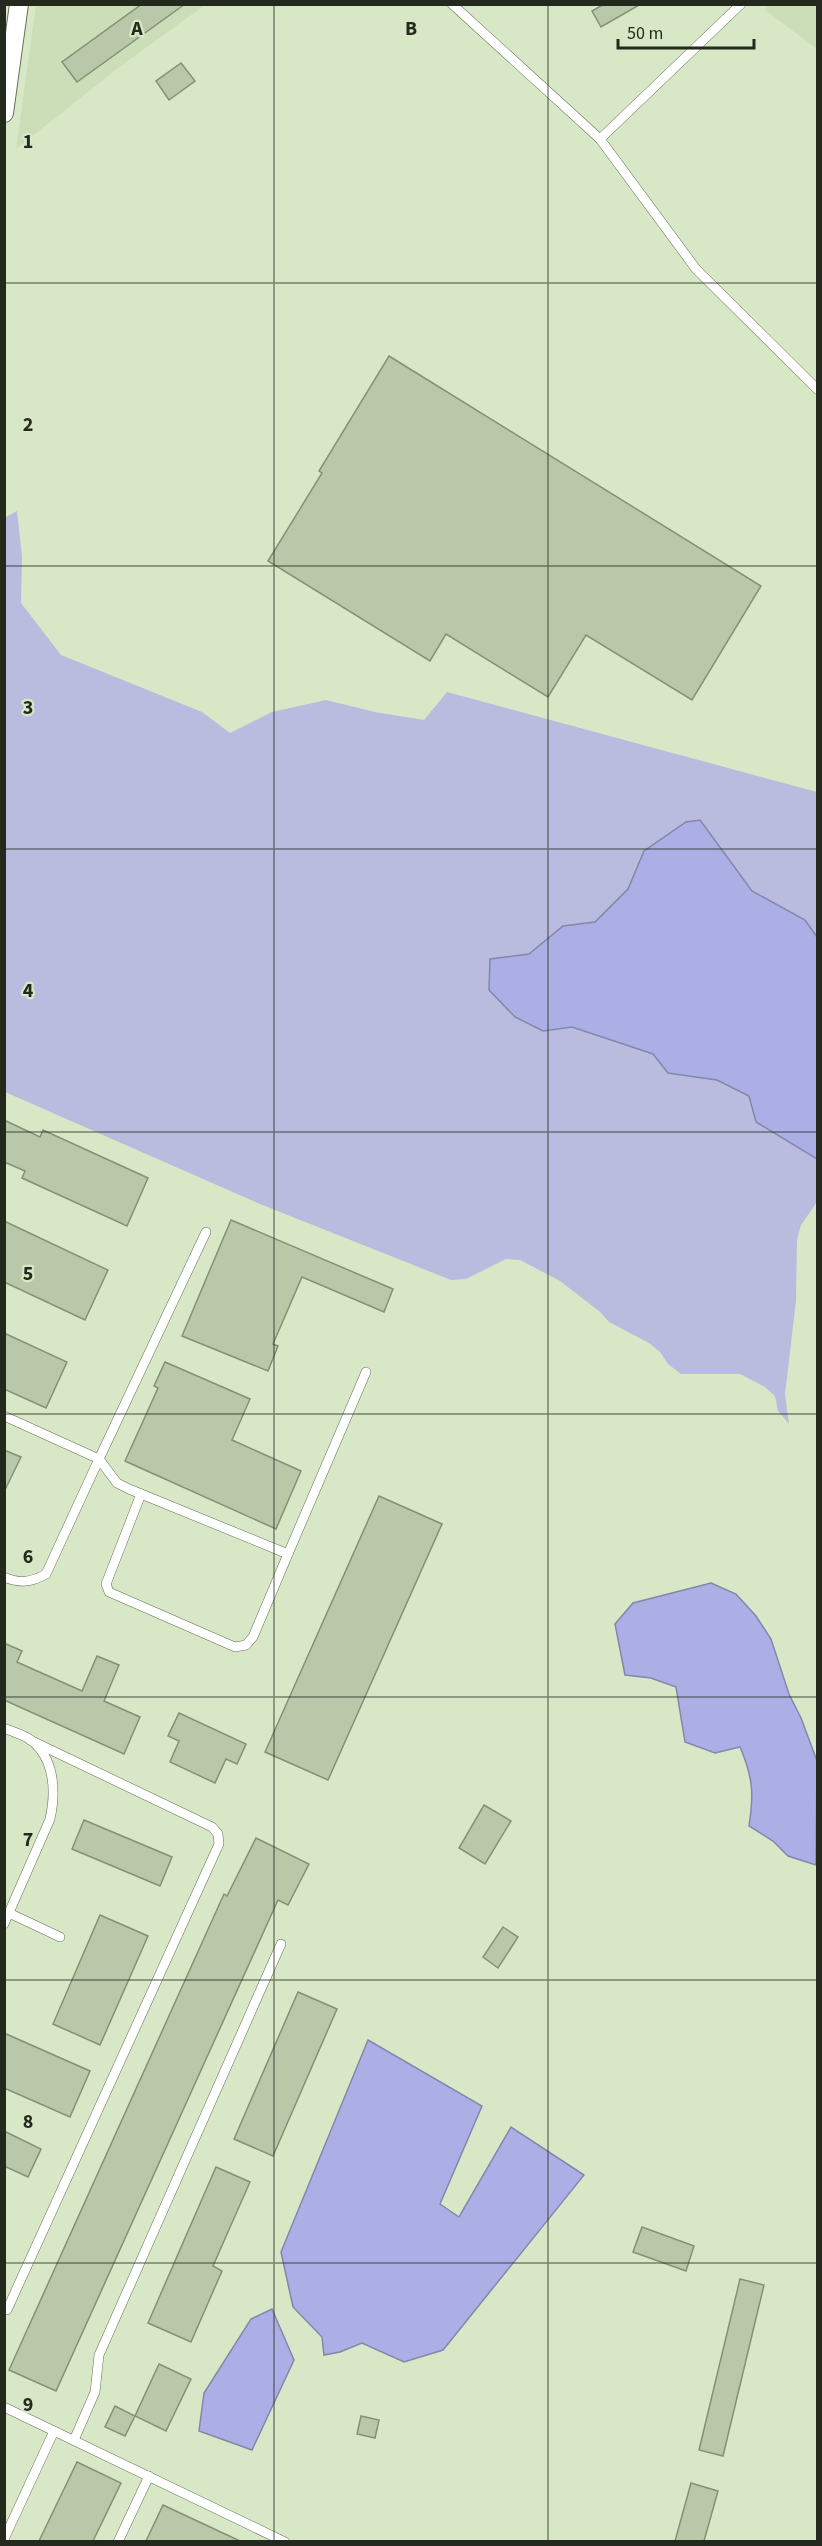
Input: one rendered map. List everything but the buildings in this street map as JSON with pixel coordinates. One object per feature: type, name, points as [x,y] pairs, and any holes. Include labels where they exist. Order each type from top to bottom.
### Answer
[{"type":"street","points":[[5,105],[19,4]]},
{"type":"lane","points":[[452,4],[600,139],[696,268],[818,390]]},
{"type":"lane","points":[[600,139],[741,4]]},
{"type":"lane","points":[[4,1577],[22,1582],[34,1581],[46,1574],[206,1232]]},
{"type":"lane","points":[[141,1494],[106,1584],[109,1592],[235,1647],[246,1646],[253,1637],[366,1372]]},
{"type":"lane","points":[[4,1416],[99,1458],[117,1483],[288,1554]]},
{"type":"lane","points":[[4,1728],[212,1827],[218,1834],[219,1844],[7,2310]]},
{"type":"lane","points":[[4,1924],[50,1819],[54,1802],[51,1769],[44,1755],[30,1740]]},
{"type":"lane","points":[[9,1913],[60,1937]]},
{"type":"lane","points":[[74,2440],[95,2392],[99,2355],[281,1944]]},
{"type":"lane","points":[[4,2407],[285,2541]]},
{"type":"lane","points":[[4,2539],[54,2431]]},
{"type":"lane","points":[[118,2541],[149,2476]]},
{"type":"shaded area","points":[[36,5],[205,5],[122,65],[16,149]]},
{"type":"shaded area","points":[[768,5],[817,5],[817,49],[765,10]]},
{"type":"shaded area","points":[[17,511],[22,556],[21,603],[61,655],[202,712],[230,733],[272,712],[326,700],[375,712],[424,720],[447,692],[817,792],[817,937],[805,920],[753,891],[699,820],[644,851],[628,889],[595,923],[563,926],[529,954],[490,960],[489,990],[543,1031],[572,1027],[653,1054],[669,1073],[717,1080],[749,1096],[756,1122],[817,1159],[817,1202],[801,1225],[797,1240],[796,1301],[785,1394],[789,1424],[778,1411],[775,1396],[765,1387],[740,1374],[681,1374],[668,1364],[660,1352],[649,1343],[609,1322],[599,1311],[560,1281],[520,1260],[506,1259],[466,1279],[451,1280],[260,1204],[5,1092],[4,518]]},
{"type":"shaded area","points":[[700,820],[752,891],[805,920],[817,937],[817,1159],[756,1122],[749,1096],[717,1080],[668,1073],[653,1054],[572,1027],[543,1031],[515,1017],[489,990],[490,959],[529,954],[563,926],[595,922],[628,889],[644,851],[686,822]]},
{"type":"shaded area","points":[[711,1583],[736,1594],[756,1616],[771,1639],[789,1694],[801,1718],[817,1761],[816,1865],[788,1856],[773,1841],[749,1826],[752,1804],[751,1786],[748,1768],[740,1747],[715,1753],[685,1742],[676,1687],[651,1678],[625,1675],[615,1624],[633,1603]]},
{"type":"shaded area","points":[[368,2040],[482,2106],[440,2204],[459,2217],[511,2127],[584,2175],[443,2350],[404,2362],[362,2343],[340,2352],[324,2355],[322,2337],[293,2307],[281,2252]]},
{"type":"shaded area","points":[[272,2309],[294,2360],[252,2450],[199,2431],[204,2393],[251,2319]]}]
